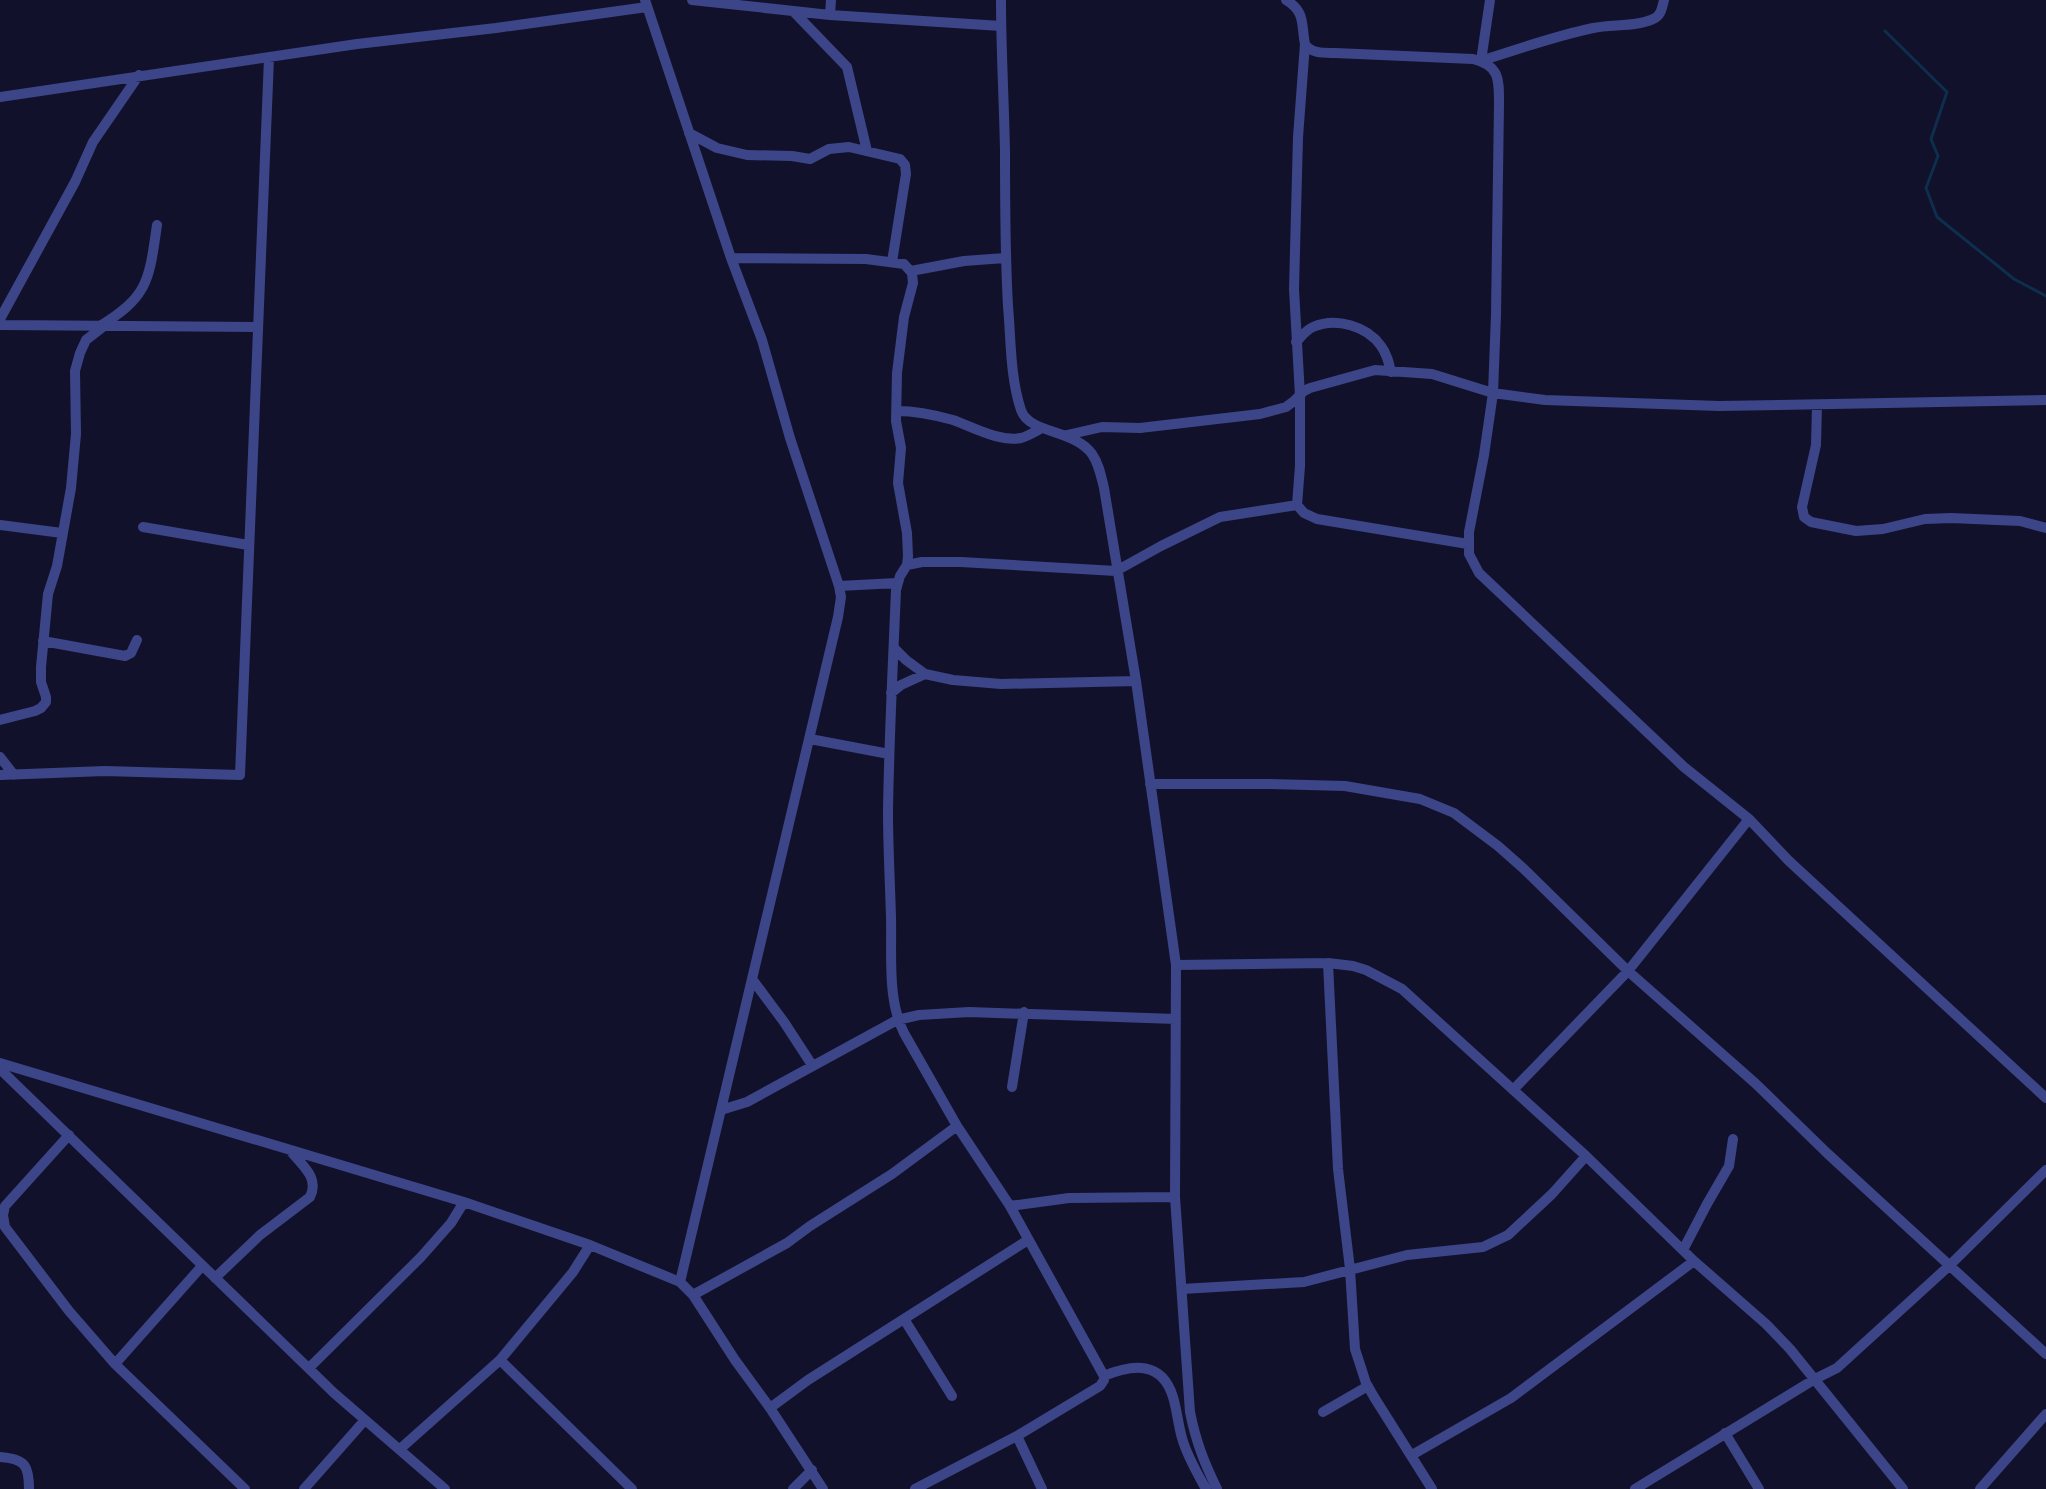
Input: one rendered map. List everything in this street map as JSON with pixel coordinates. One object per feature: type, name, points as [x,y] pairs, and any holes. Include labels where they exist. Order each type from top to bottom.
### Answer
[{"type":"street","points":[[692,0],[830,15],[1001,26]]},
{"type":"street","points":[[830,15],[831,0]]},
{"type":"street","points":[[1001,0],[1005,258],[1012,358],[1019,405],[1026,419],[1042,428],[1067,435],[1084,446],[1098,465],[1108,511],[1116,571],[1136,681],[1176,965],[1175,1197],[1190,1412],[1202,1458],[1217,1489]]},
{"type":"street","points":[[1286,0],[1301,14],[1305,44],[1298,137],[1294,289],[1300,396],[1300,466],[1297,505],[1304,513],[1317,519],[1468,544]]},
{"type":"street","points":[[1480,61],[1490,0]]},
{"type":"street","points":[[1480,61],[1572,32],[1652,20],[1661,11],[1664,0]]},
{"type":"street","points":[[0,97],[357,44],[496,28],[646,3],[731,258],[762,340],[790,438],[841,597],[810,740],[680,1282]]},
{"type":"street","points":[[793,11],[848,67],[867,151]]},
{"type":"street","points":[[1305,44],[1312,51],[1335,54],[1462,58],[1480,61],[1494,69],[1498,77],[1493,393],[1489,429],[1468,544],[1469,554],[1479,573],[1684,767],[1749,819],[1789,861],[2046,1098]]},
{"type":"street","points":[[0,775],[105,771],[240,775],[269,58]]},
{"type":"street","points":[[0,319],[75,182],[93,142],[140,75]]},
{"type":"street","points":[[689,132],[717,148],[747,155],[792,156],[810,159],[823,151],[853,147],[900,159],[906,166],[892,262]]},
{"type":"street","points":[[0,720],[35,711],[45,704],[46,697],[40,673],[48,594],[57,566],[71,488],[75,453],[75,371],[86,340],[128,308],[142,291],[149,270],[157,225]]},
{"type":"street","points":[[731,258],[814,258],[892,262],[906,265],[911,271],[913,283],[904,317],[897,374],[897,426],[901,448],[898,477],[907,533],[908,565],[897,583],[889,754],[888,815],[892,950],[897,1020],[957,1126],[1010,1206],[1104,1376],[1100,1386],[1017,1436],[915,1489]]},
{"type":"street","points":[[911,271],[964,261],[1005,258]]},
{"type":"street","points":[[1296,342],[1315,326],[1334,323],[1349,324],[1364,331],[1379,343],[1385,352],[1391,372]]},
{"type":"street","points":[[0,324],[258,327]]},
{"type":"street","points":[[1067,435],[1102,427],[1140,428],[1260,414],[1286,407],[1310,388],[1368,371],[1432,374],[1493,393],[1545,400],[1698,405],[1817,405],[2046,399]]},
{"type":"street","points":[[1817,405],[1816,445],[1802,507],[1804,517],[1808,520],[1829,527],[1868,532],[1936,518],[2020,521],[2046,528]]},
{"type":"street","points":[[897,411],[943,418],[1010,438],[1023,437],[1042,428]]},
{"type":"street","points":[[908,565],[922,562],[961,562],[1116,571],[1215,518],[1297,505]]},
{"type":"street","points":[[0,525],[62,532]]},
{"type":"street","points":[[143,527],[248,545]]},
{"type":"street","points":[[839,586],[897,583]]},
{"type":"street","points":[[43,641],[125,656],[131,653],[137,640]]},
{"type":"street","points":[[894,648],[911,665],[925,674],[953,680],[1001,684],[1136,681]]},
{"type":"street","points":[[891,693],[901,685],[925,674]]},
{"type":"street","points":[[810,740],[889,754]]},
{"type":"street","points":[[0,757],[14,775]]},
{"type":"street","points":[[1150,784],[1345,786],[1398,794],[1434,804],[1454,813],[1498,846],[1628,971],[1755,1083],[1828,1154],[2046,1354]]},
{"type":"street","points":[[1513,1090],[1628,971],[1749,819]]},
{"type":"street","points":[[1176,965],[1328,963],[1366,970],[1402,989],[1766,1324],[1815,1379],[1903,1489]]},
{"type":"street","points":[[1328,963],[1338,1169],[1350,1269],[1354,1349],[1368,1386],[1432,1489]]},
{"type":"street","points":[[752,979],[812,1065]]},
{"type":"street","points":[[721,1110],[747,1102],[897,1020],[919,1015],[1024,1012],[1176,1019]]},
{"type":"street","points":[[1012,1087],[1024,1012]]},
{"type":"street","points":[[0,1063],[464,1202],[590,1245],[680,1282],[693,1295],[824,1489]]},
{"type":"street","points":[[0,1069],[364,1421],[445,1489]]},
{"type":"street","points":[[693,1295],[787,1243],[892,1174],[957,1126]]},
{"type":"street","points":[[69,1135],[5,1206],[4,1223],[69,1311],[115,1364],[245,1489]]},
{"type":"street","points":[[1683,1250],[1729,1166],[1732,1139]]},
{"type":"street","points":[[215,1278],[260,1235],[310,1197],[314,1188],[313,1180],[290,1150]]},
{"type":"street","points":[[1182,1289],[1304,1282],[1407,1255],[1477,1249],[1497,1242],[1528,1218],[1586,1156]]},
{"type":"street","points":[[1635,1489],[1815,1379],[1837,1368],[1950,1265],[2046,1170]]},
{"type":"street","points":[[1010,1206],[1069,1198],[1175,1197]]},
{"type":"street","points":[[309,1368],[421,1257],[451,1223],[464,1202]]},
{"type":"street","points":[[770,1408],[808,1380],[1028,1240]]},
{"type":"street","points":[[400,1449],[500,1360],[573,1272],[590,1245]]},
{"type":"street","points":[[1412,1455],[1511,1398],[1694,1260]]},
{"type":"street","points":[[115,1364],[202,1266]]},
{"type":"street","points":[[904,1319],[952,1396]]},
{"type":"street","points":[[500,1360],[632,1489]]},
{"type":"street","points":[[1104,1376],[1124,1369],[1144,1368],[1153,1370],[1161,1377],[1170,1388],[1183,1440],[1206,1489]]},
{"type":"street","points":[[1323,1412],[1368,1386]]},
{"type":"street","points":[[1980,1489],[2046,1414]]},
{"type":"street","points":[[304,1489],[364,1421]]},
{"type":"street","points":[[1725,1433],[1759,1489]]},
{"type":"street","points":[[1017,1436],[1042,1489]]},
{"type":"street","points":[[0,1457],[15,1458],[22,1462],[28,1472],[29,1489]]},
{"type":"street","points":[[793,1489],[812,1470]]},
{"type":"waterway","points":[[1885,31],[1947,92],[1931,139],[1938,156],[1926,188],[1937,217],[2014,279],[2046,296]]}]
